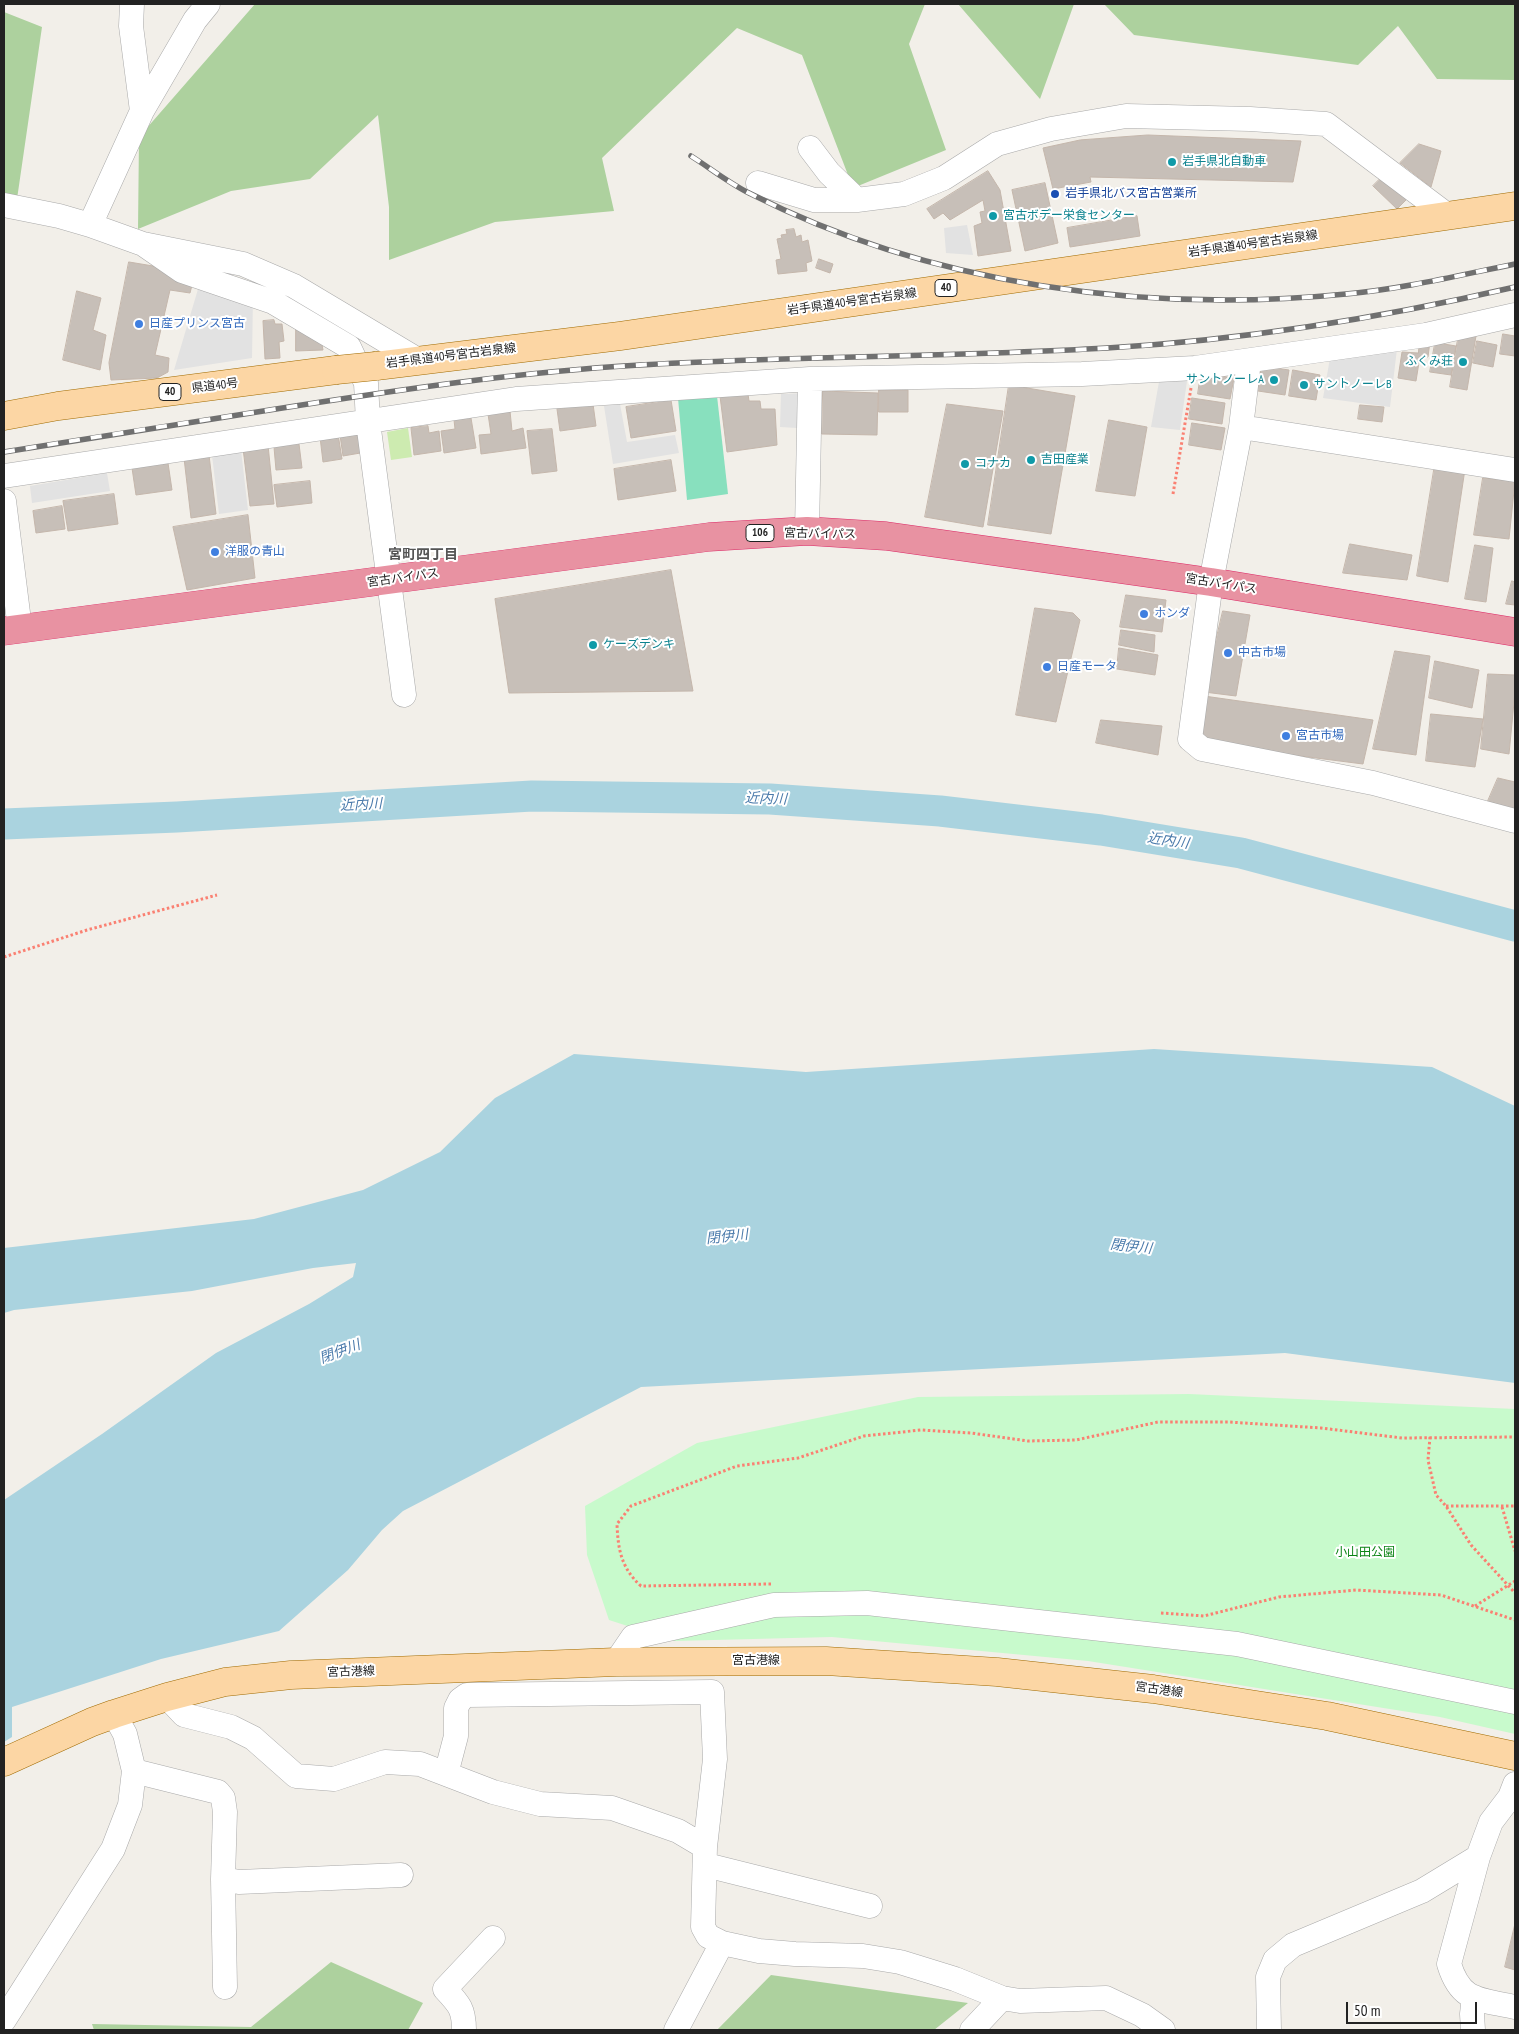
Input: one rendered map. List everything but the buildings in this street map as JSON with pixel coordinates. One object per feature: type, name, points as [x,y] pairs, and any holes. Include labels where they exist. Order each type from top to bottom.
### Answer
[{"type":"highway","name":"宮古バイパス","points":[[12,630],[709,537],[807,531],[886,536],[1212,582],[1515,632]]},
{"type":"main road","name":"岩手県道40号宮古岩泉線","points":[[336,370],[630,334],[1515,206]]},
{"type":"main road","name":"県道40号","points":[[4,416],[68,405],[336,370]]},
{"type":"main road","name":"宮古港線","points":[[4,1762],[114,1714],[167,1697],[225,1682],[291,1675],[616,1662],[826,1661],[1006,1673],[1153,1689],[1317,1715],[1515,1756]]},
{"type":"street","points":[[132,4],[131,26],[142,111]]},
{"type":"street","points":[[90,225],[142,111],[195,20],[208,4]]},
{"type":"street","points":[[758,183],[814,200],[857,200],[904,194],[944,178],[997,144],[1051,130],[1126,116],[1212,118],[1326,124],[1447,215]]},
{"type":"street","points":[[810,148],[829,173],[857,200]]},
{"type":"street","points":[[4,205],[90,225],[143,244],[243,264],[294,286],[418,360]]},
{"type":"street","points":[[143,244],[182,271],[273,302],[349,347],[366,383],[368,422],[404,695]]},
{"type":"street","points":[[4,476],[516,399],[810,379],[1082,374],[1195,368],[1426,335],[1515,315]]},
{"type":"street","points":[[1249,361],[1242,427],[1212,582],[1190,739],[1202,749],[1373,783],[1515,821]]},
{"type":"street","points":[[807,531],[810,379]]},
{"type":"street","points":[[1242,427],[1515,470]]},
{"type":"street","points":[[4,502],[12,630]]},
{"type":"street","points":[[616,1662],[633,1637],[774,1606],[866,1603],[1237,1644],[1515,1702]]},
{"type":"street","points":[[446,1774],[456,1736],[456,1708],[460,1700],[467,1695],[712,1692],[715,1759],[706,1856],[704,1927],[708,1936],[722,1943],[759,1951],[863,1956],[900,1962],[955,1979],[1002,1998],[1020,2001],[1106,1998],[1142,2015],[1163,2030]]},
{"type":"street","points":[[167,1697],[184,1715],[231,1726],[253,1738],[296,1776],[334,1779],[385,1762],[420,1764],[493,1792],[540,1804],[612,1808],[678,1831],[706,1856],[870,1906]]},
{"type":"street","points":[[4,2020],[113,1849],[130,1805],[134,1771],[125,1734],[114,1714]]},
{"type":"street","points":[[134,1771],[218,1792],[223,1798],[226,1812],[223,1879],[225,1987]]},
{"type":"street","points":[[1515,1784],[1510,1797],[1491,1822],[1478,1857],[1449,1964],[1454,1979],[1461,1990],[1474,1997],[1515,2007]]},
{"type":"street","points":[[1269,2030],[1268,1977],[1275,1960],[1293,1945],[1422,1890],[1478,1857]]},
{"type":"street","points":[[223,1879],[239,1882],[401,1875]]},
{"type":"street","points":[[464,2030],[461,2006],[445,1989],[493,1938]]},
{"type":"street","points":[[676,2030],[722,1943]]},
{"type":"street","points":[[1473,2030],[1474,1997]]},
{"type":"street","points":[[972,2030],[1002,1998]]},
{"type":"path","points":[[1173,494],[1195,368]]},
{"type":"path","points":[[4,957],[87,930],[217,895]]},
{"type":"path","points":[[772,1584],[640,1586],[629,1576],[618,1547],[617,1524],[631,1506],[737,1466],[798,1458],[864,1436],[912,1431],[971,1433],[1028,1441],[1076,1440],[1158,1422],[1229,1422],[1321,1428],[1402,1438],[1515,1437]]},
{"type":"path","points":[[1430,1437],[1428,1460],[1436,1495],[1446,1506],[1471,1545],[1515,1593]]},
{"type":"path","points":[[1446,1506],[1515,1506]]},
{"type":"path","points":[[1502,1507],[1515,1551]]},
{"type":"path","points":[[1474,1606],[1515,1581]]},
{"type":"path","points":[[1157,1613],[1204,1616],[1279,1597],[1356,1590],[1441,1595],[1515,1620]]},
{"type":"green space","points":[[255,4],[925,4],[909,44],[946,150],[853,188],[802,55],[737,28],[602,158],[614,211],[495,222],[389,260],[389,207],[378,115],[310,179],[231,191],[138,229],[139,137]]},
{"type":"green space","points":[[958,4],[1074,4],[1040,99]]},
{"type":"green space","points":[[1104,4],[1515,4],[1515,80],[1437,79],[1398,26],[1358,65],[1134,35]]},
{"type":"green space","points":[[4,12],[42,27],[17,199],[4,201]]},
{"type":"green space","points":[[717,396],[728,494],[687,500],[678,398]]},
{"type":"green space","points":[[408,428],[412,457],[391,460],[387,432]]},
{"type":"green space","name":"小山田公園","points":[[1189,1394],[1515,1409],[1515,1734],[1440,1717],[1088,1661],[832,1637],[674,1641],[609,1620],[587,1555],[585,1506],[697,1443],[918,1397]]},
{"type":"green space","points":[[331,1962],[423,2003],[408,2030],[94,2030],[92,2024],[251,2027]]},
{"type":"green space","points":[[771,1975],[968,2003],[934,2030],[717,2030]]},
{"type":"shaded area","points":[[967,225],[973,255],[946,253],[944,228]]},
{"type":"shaded area","points":[[201,279],[253,297],[252,358],[174,370]]},
{"type":"shaded area","points":[[1397,349],[1390,407],[1323,398],[1330,358]]},
{"type":"shaded area","points":[[1188,374],[1180,430],[1151,427],[1160,376]]},
{"type":"shaded area","points":[[810,393],[814,429],[780,427],[781,394]]},
{"type":"shaded area","points":[[620,404],[627,442],[675,435],[679,453],[613,464],[604,406]]},
{"type":"shaded area","points":[[241,450],[248,510],[219,514],[212,455]]},
{"type":"shaded area","points":[[107,473],[110,491],[32,503],[30,486]]},
{"type":"water","name":"閉伊川","points":[[1154,1049],[1432,1067],[1515,1106],[1515,1383],[1285,1353],[641,1387],[403,1511],[382,1530],[348,1570],[279,1631],[161,1659],[12,1707],[12,1737],[4,1742],[4,1500],[102,1434],[216,1353],[309,1304],[353,1277],[356,1263],[313,1268],[192,1291],[14,1310],[4,1313],[4,1248],[254,1219],[363,1190],[440,1152],[495,1098],[574,1054],[806,1072]]},
{"type":"waterway","name":"近内川","points":[[4,824],[177,817],[532,796],[770,799],[940,811],[1101,830],[1241,853],[1515,926]]},
{"type":"railway","points":[[691,156],[749,193],[818,225],[890,250],[964,271],[1040,286],[1116,295],[1193,300],[1270,299],[1389,289],[1515,264]]},
{"type":"railway","points":[[4,452],[367,395],[503,377],[594,368],[698,362],[1049,351],[1158,344],[1261,333],[1363,318],[1515,287]]},
{"type":"place","name":"岩手県北自動車","points":[[1172,162]]},
{"type":"place","name":"岩手県北バス宮古営業所","points":[[1055,194]]},
{"type":"place","name":"宮古ボデー栄食センター","points":[[993,216]]},
{"type":"place","name":"日産プリンス宮古","points":[[139,324]]},
{"type":"place","name":"ふくみ荘","points":[[1463,362]]},
{"type":"place","name":"サントノーレA","points":[[1274,380]]},
{"type":"place","name":"サントノーレB","points":[[1304,385]]},
{"type":"place","name":"吉田産業","points":[[1031,460]]},
{"type":"place","name":"コナカ","points":[[965,464]]},
{"type":"place","name":"洋服の青山","points":[[215,552]]},
{"type":"place","name":"ホンダ","points":[[1144,614]]},
{"type":"place","name":"ケーズデンキ","points":[[593,645]]},
{"type":"place","name":"中古市場","points":[[1228,653]]},
{"type":"place","name":"日産モータ","points":[[1047,667]]},
{"type":"place","name":"宮古市場","points":[[1286,736]]},
{"type":"district","name":"宮町四丁目","points":[[423,555]]}]
